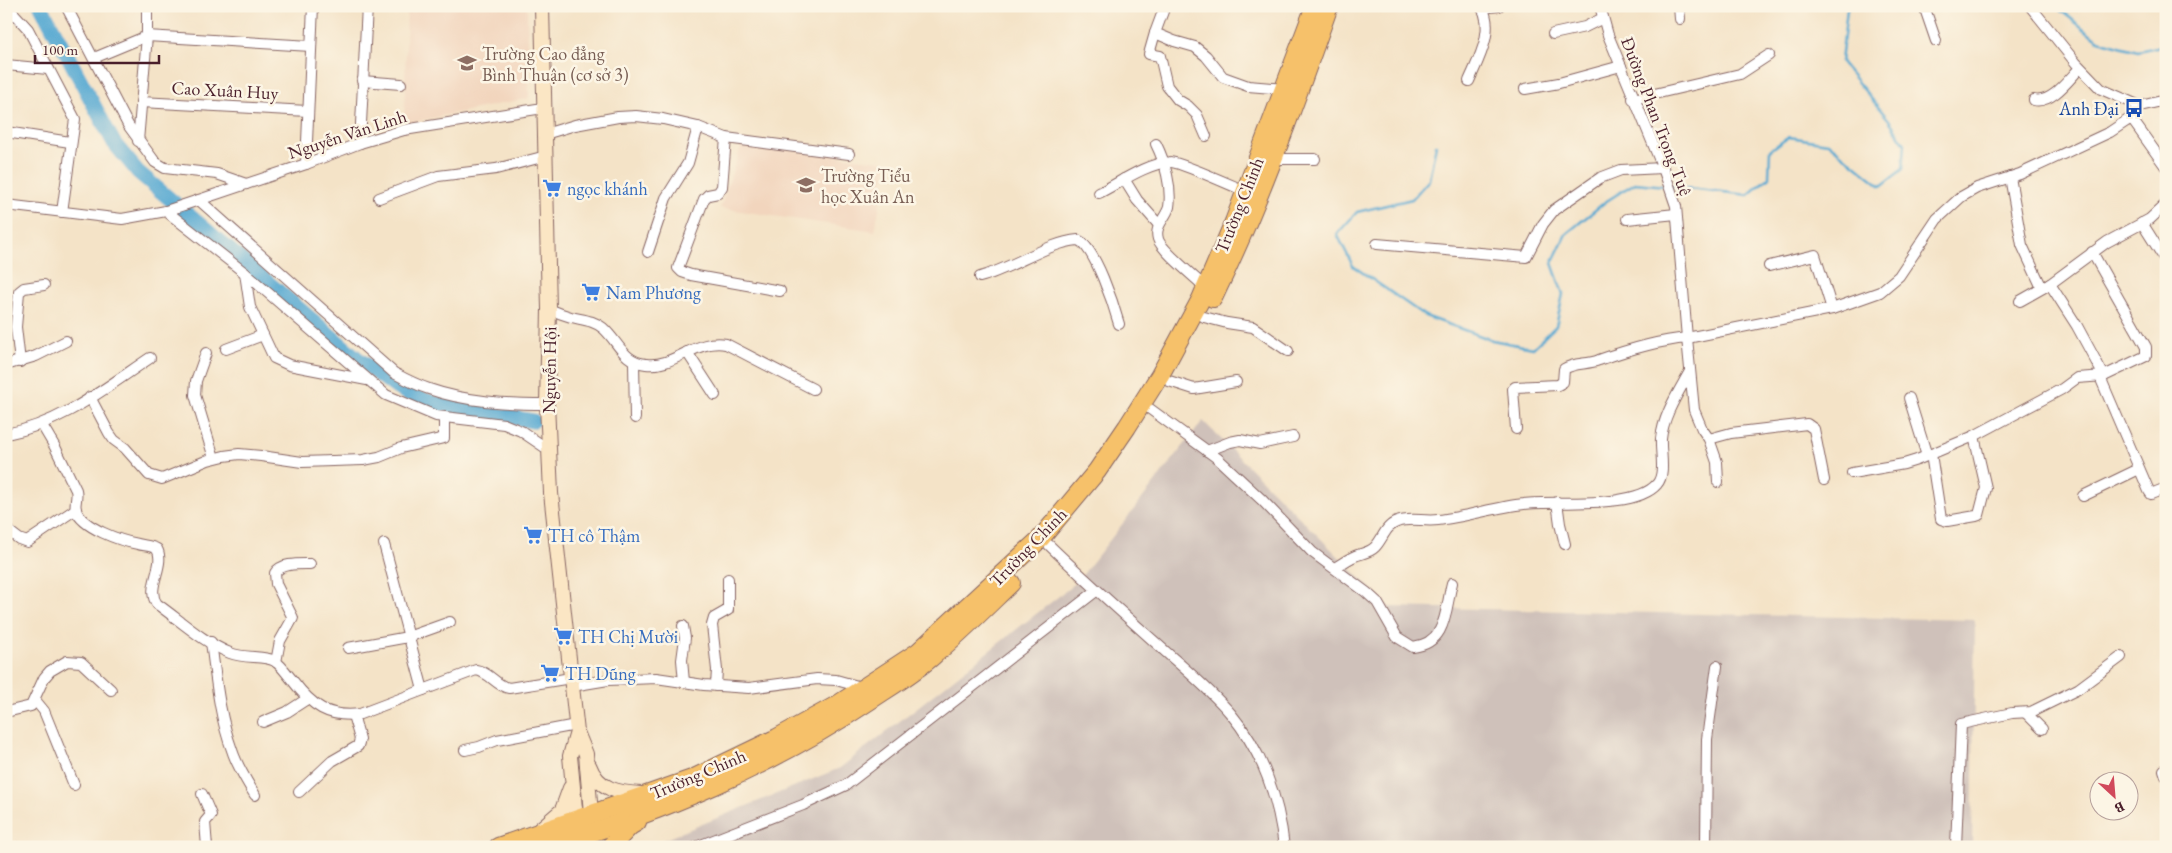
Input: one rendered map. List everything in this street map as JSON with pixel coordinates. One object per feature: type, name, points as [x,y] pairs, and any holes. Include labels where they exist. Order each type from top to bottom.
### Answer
[{"type":"highway","name":"Trường Chinh","points":[[498,847],[535,832],[584,816],[700,793],[754,768],[823,731],[880,694],[933,656],[1049,546],[1096,490],[1169,380],[1204,317],[1243,236],[1274,159],[1284,107],[1315,6]]},
{"type":"highway","name":"Trường Chinh","points":[[547,847],[586,841],[692,779],[808,721],[866,688],[918,652],[1000,578],[1052,524],[1097,471],[1160,375],[1206,288],[1245,191],[1329,6]]},
{"type":"highway","points":[[610,847],[657,801]]},
{"type":"highway","name":"Nguyễn Hội","points":[[584,816],[586,841]]},
{"type":"street","points":[[7,6],[28,30],[75,119],[70,142],[62,212]]},
{"type":"street","points":[[138,140],[147,36],[147,6]]},
{"type":"street","points":[[306,164],[313,6]]},
{"type":"street","points":[[360,143],[367,6]]},
{"type":"street","name":"Nguyễn Hội","points":[[542,6],[549,309],[547,404],[551,493],[577,728],[586,754],[584,816]]},
{"type":"street","points":[[1165,6],[1149,54],[1160,56],[1167,86],[1178,100],[1197,115],[1206,136]]},
{"type":"street","points":[[1481,7],[1499,6]]},
{"type":"street","name":"Đường Phan Trọng Tuệ","points":[[1600,6],[1633,99],[1663,168],[1676,210],[1676,234],[1694,410],[1702,429],[1709,439],[1717,462],[1718,482]]},
{"type":"street","points":[[1679,6],[1680,18]]},
{"type":"street","points":[[1924,6],[1936,41]]},
{"type":"street","points":[[2030,6],[2080,68],[2101,89],[2140,106],[2166,100]]},
{"type":"street","points":[[68,7],[138,140],[155,162],[165,168],[217,174],[246,184]]},
{"type":"street","points":[[1469,81],[1485,41],[1485,12],[1481,7]]},
{"type":"street","points":[[1553,34],[1585,27],[1603,18]]},
{"type":"street","points":[[1155,33],[1195,47],[1206,56],[1223,77],[1248,86],[1284,107]]},
{"type":"street","points":[[94,58],[147,36],[311,46]]},
{"type":"street","points":[[1633,99],[1740,74],[1769,56]]},
{"type":"street","points":[[6,65],[48,69]]},
{"type":"street","points":[[1525,89],[1559,83],[1621,66]]},
{"type":"street","points":[[2034,100],[2048,99],[2080,68]]},
{"type":"street","points":[[362,81],[401,84]]},
{"type":"street","name":"Cao Xuân Huy","points":[[141,102],[308,111]]},
{"type":"street","points":[[1516,429],[1513,389],[1515,387],[1558,385],[1563,382],[1564,369],[1570,366],[1598,360],[1658,342],[1832,309],[1866,298],[1886,288],[1899,276],[1937,219],[1949,206],[1977,188],[2010,177],[2110,132],[2131,118],[2140,106]]},
{"type":"street","name":"Nguyễn Văn Linh","points":[[166,211],[306,164],[360,143],[404,130],[543,108]]},
{"type":"street","points":[[545,134],[575,125],[618,117],[636,116],[663,119],[698,127],[726,138],[849,154]]},
{"type":"street","points":[[2131,118],[2166,167]]},
{"type":"street","points":[[648,252],[666,198],[688,164],[698,127]]},
{"type":"street","points":[[6,132],[70,142]]},
{"type":"street","points":[[726,138],[722,187],[718,193],[704,199],[678,268],[682,272],[691,275],[780,291]]},
{"type":"street","points":[[1156,144],[1169,184],[1168,208],[1157,233],[1160,244],[1206,288]]},
{"type":"street","points":[[379,198],[438,176],[496,170],[546,156]]},
{"type":"street","points":[[1274,159],[1314,159]]},
{"type":"street","points":[[1099,193],[1163,163],[1174,162],[1245,191]]},
{"type":"street","points":[[1377,244],[1526,257],[1543,224],[1554,210],[1600,178],[1622,170],[1663,168]]},
{"type":"street","points":[[2010,177],[2022,245],[2046,286],[2086,342],[2151,494],[2166,488]]},
{"type":"street","points":[[1124,180],[1137,200],[1159,225]]},
{"type":"street","points":[[199,200],[394,374],[429,389],[462,398],[514,404],[547,404]]},
{"type":"street","points":[[2020,301],[2046,286],[2092,252],[2142,223],[2166,204]]},
{"type":"street","points":[[6,205],[122,219],[166,211],[245,273],[386,395],[421,411],[444,418],[504,424],[521,431],[549,450]]},
{"type":"street","points":[[1627,220],[1676,210]]},
{"type":"street","points":[[2142,223],[2166,261]]},
{"type":"street","points":[[980,277],[998,272],[1048,250],[1078,240],[1086,247],[1105,280],[1119,324]]},
{"type":"street","points":[[1852,473],[1904,464],[1929,455],[1974,436],[2062,389],[2077,378],[2102,377],[2142,359],[2147,352],[2118,296],[2092,252]]},
{"type":"street","points":[[1769,266],[1815,255],[1832,309]]},
{"type":"street","points":[[245,273],[250,306],[271,352],[280,362],[368,380]]},
{"type":"street","points":[[20,362],[16,327],[19,292],[24,288],[44,285]]},
{"type":"street","points":[[549,309],[598,324],[625,355],[634,362],[647,365],[662,363],[707,343],[717,342],[726,344],[813,389]]},
{"type":"street","points":[[1204,317],[1253,327],[1288,351]]},
{"type":"street","points":[[226,349],[263,335]]},
{"type":"street","points":[[6,365],[36,356],[66,341]]},
{"type":"street","points":[[687,352],[715,395]]},
{"type":"street","points":[[206,353],[196,381],[195,395],[214,458]]},
{"type":"street","points":[[6,434],[42,425],[90,397],[150,358]]},
{"type":"street","points":[[634,362],[635,418]]},
{"type":"street","points":[[1335,568],[1356,556],[1369,552],[1395,522],[1449,519],[1504,507],[1557,502],[1590,503],[1612,501],[1645,492],[1657,485],[1661,474],[1663,426],[1689,374]]},
{"type":"street","points":[[1169,380],[1194,389],[1236,382]]},
{"type":"street","points":[[90,397],[109,433],[149,475],[162,479],[214,458],[238,454],[302,462],[363,460],[379,457],[401,448],[444,438],[444,418]]},
{"type":"street","points":[[1909,398],[1929,455],[1940,519],[1947,522],[1979,515],[1986,488],[1974,436]]},
{"type":"street","points":[[1150,409],[1207,451],[1262,500],[1312,552],[1335,568],[1376,602],[1397,637],[1413,647],[1425,646],[1434,641],[1441,631],[1452,583]]},
{"type":"street","points":[[1709,439],[1731,433],[1807,424],[1814,429],[1824,480]]},
{"type":"street","points":[[42,425],[76,490],[76,509],[89,523],[104,533],[157,549],[159,558],[153,592],[154,600],[211,642],[239,656],[264,658],[276,662],[307,699],[334,714],[345,716],[360,714],[463,673],[476,670],[486,672],[503,687],[509,688],[571,682],[656,678],[716,686],[755,687],[817,679],[836,680],[866,688]]},
{"type":"street","points":[[1207,451],[1240,440],[1260,444],[1293,437]]},
{"type":"street","points":[[2083,496],[2139,469]]},
{"type":"street","points":[[1557,502],[1565,544]]},
{"type":"street","points":[[6,529],[19,539],[27,542],[76,509]]},
{"type":"street","points":[[384,544],[423,690]]},
{"type":"street","points":[[1049,546],[1096,591],[1212,694],[1241,727],[1255,749],[1274,792],[1284,847]]},
{"type":"street","points":[[276,662],[280,641],[292,618],[276,584],[275,573],[278,569],[292,564],[310,564]]},
{"type":"street","points":[[716,686],[717,670],[712,625],[714,618],[728,610],[728,579]]},
{"type":"street","points":[[696,847],[803,805],[846,785],[1096,591]]},
{"type":"street","points":[[348,648],[408,637],[450,622]]},
{"type":"street","points":[[683,626],[685,638],[682,660],[684,682]]},
{"type":"street","points":[[211,642],[222,718],[227,736],[239,767],[255,795]]},
{"type":"street","points":[[1956,847],[1961,724],[2012,713],[2026,713],[2078,689],[2121,657]]},
{"type":"street","points":[[6,712],[25,709],[31,706],[44,678],[50,671],[67,661],[81,662],[112,690]]},
{"type":"street","points":[[1706,847],[1707,739],[1717,666]]},
{"type":"street","points":[[264,722],[286,712],[307,699]]},
{"type":"street","points":[[35,700],[44,711],[74,785]]},
{"type":"street","points":[[2026,713],[2042,729]]},
{"type":"street","points":[[299,792],[332,761],[358,746],[360,739],[353,715]]},
{"type":"street","points":[[465,750],[498,740],[577,728]]},
{"type":"street","name":"Nguyễn Hội","points":[[577,728],[570,756],[572,780],[584,816]]},
{"type":"street","points":[[586,754],[594,776],[604,786],[622,793],[657,801]]},
{"type":"street","points":[[535,832],[562,810],[568,798],[572,780]]},
{"type":"street","points":[[202,794],[211,815],[205,822],[207,847]]},
{"type":"shaded area","name":"Trường Cao đẳng Bình Thuận (cơ sở 3)","points":[[407,6],[527,6],[529,98],[404,124]]},
{"type":"shaded area","name":"Trường Tiểu học Xuân An","points":[[742,144],[887,162],[875,231],[720,208]]},
{"type":"shaded area","points":[[1203,421],[1389,607],[1975,620],[1972,847],[646,847],[840,768],[1077,582]]},
{"type":"waterway","points":[[41,6],[114,143],[138,172],[357,358],[397,388],[415,397],[445,406],[533,421]]},
{"type":"waterway","points":[[1672,186],[1748,195],[1769,177],[1770,150],[1789,137],[1828,143],[1881,186],[1903,169],[1905,144],[1889,120],[1841,62],[1847,9],[1849,6]]},
{"type":"waterway","points":[[2055,6],[2098,40],[2138,51],[2166,45]]},
{"type":"waterway","points":[[1436,145],[1429,180],[1412,199],[1357,212],[1337,234],[1353,266],[1425,316],[1492,340],[1533,348],[1556,326],[1563,294],[1552,263],[1566,234],[1605,202],[1635,183],[1666,186]]},
{"type":"place","name":"Trường Cao đẳng Bình Thuận (cơ sở 3)","points":[[467,63]]},
{"type":"place","name":"Anh Đại","points":[[2134,108]]},
{"type":"place","name":"Trường Tiểu học Xuân An","points":[[806,185]]},
{"type":"place","name":"ngọc khánh","points":[[552,188]]},
{"type":"place","name":"Nam Phương","points":[[591,292]]},
{"type":"place","name":"TH cô Thậm","points":[[533,535]]},
{"type":"place","name":"TH Chị Mười","points":[[563,636]]},
{"type":"place","name":"TH Dũng","points":[[550,673]]}]
